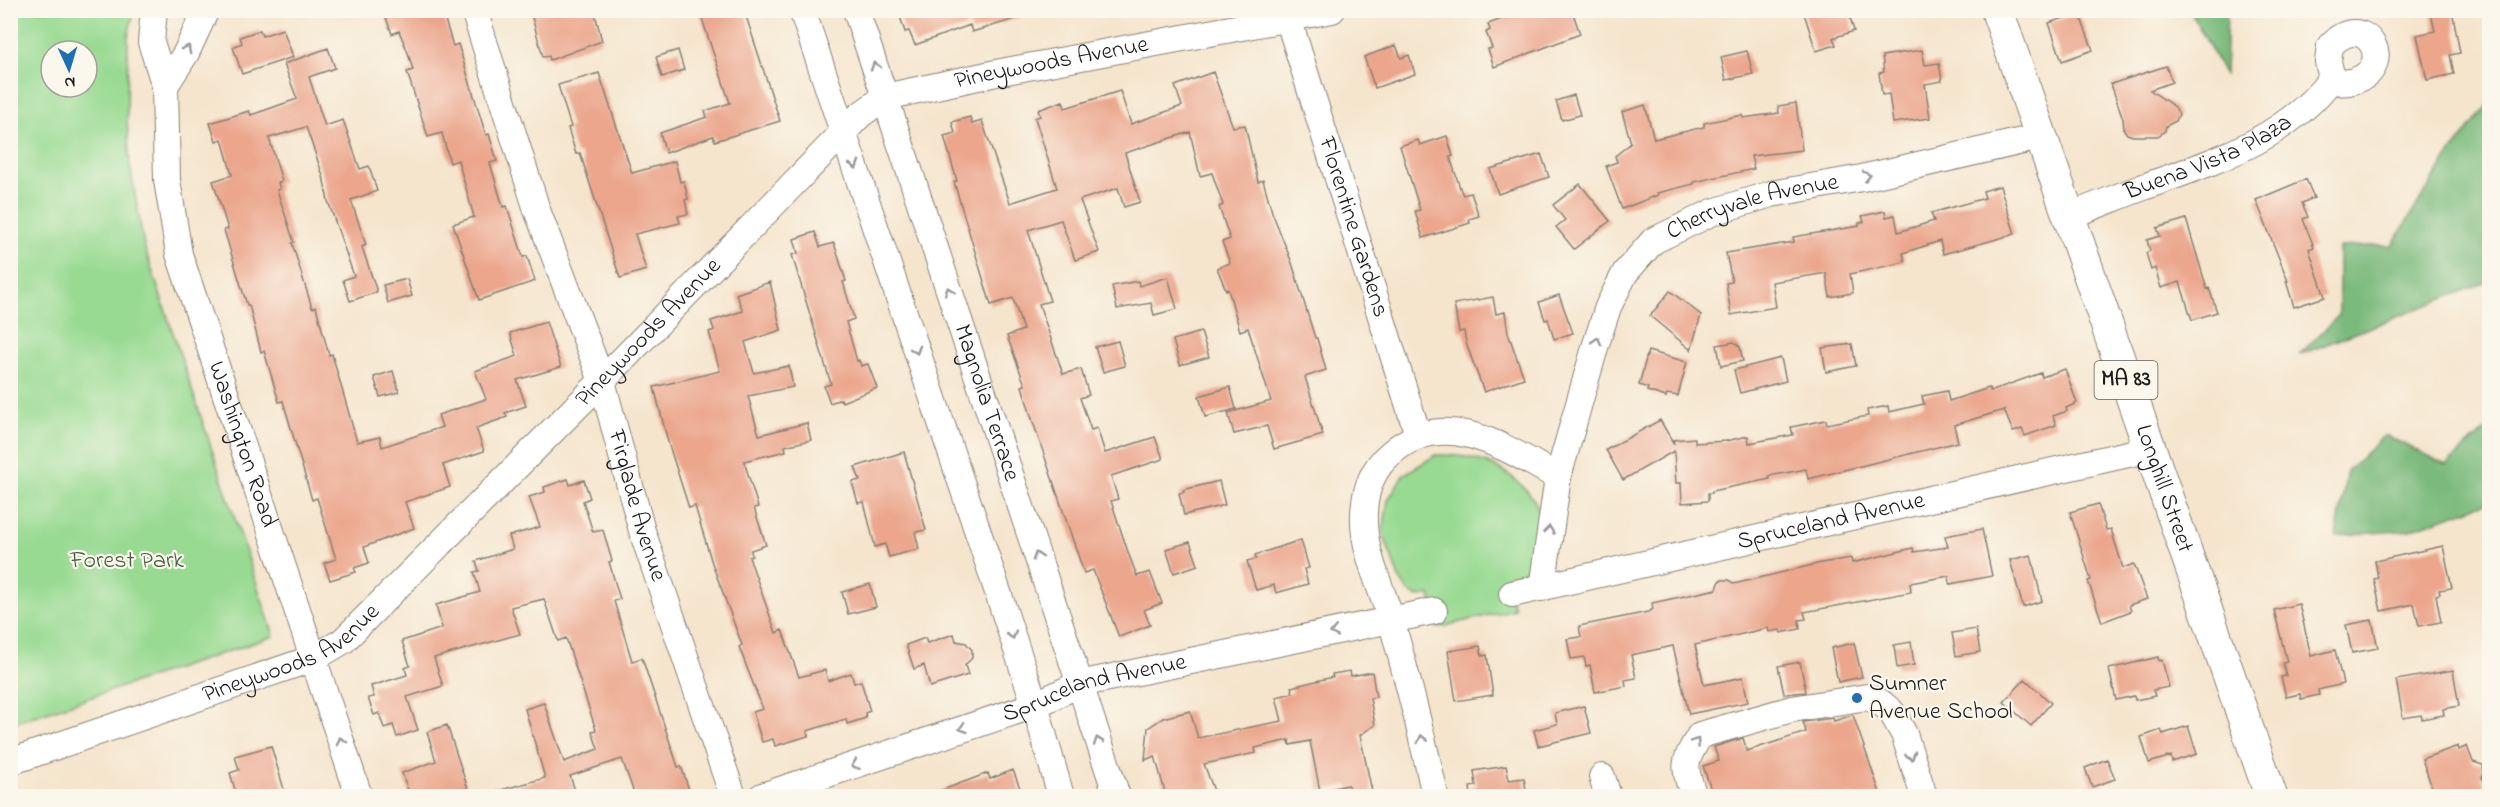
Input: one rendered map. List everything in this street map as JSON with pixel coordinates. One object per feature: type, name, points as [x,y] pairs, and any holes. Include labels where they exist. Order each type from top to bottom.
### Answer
[{"type":"main road","name":"Longhill Street","points":[[1997,10],[2271,796]]},
{"type":"street","name":"Washington Road","points":[[154,10],[151,42],[165,86],[167,180],[179,254],[359,796]]},
{"type":"street","points":[[165,86],[186,53],[206,10]]},
{"type":"street","name":"Firglade Avenue","points":[[474,10],[537,210],[602,381],[642,531],[733,796]]},
{"type":"street","name":"Magnolia Terrace","points":[[802,10],[1035,705],[1061,796]]},
{"type":"street","name":"Magnolia Terrace","points":[[856,10],[1117,796]]},
{"type":"street","name":"Pineywoods Avenue","points":[[10,762],[314,658],[343,641],[602,381],[844,132],[872,105],[885,97],[1001,72],[1332,10]]},
{"type":"street","name":"Florentine Gardens","points":[[1288,18],[1418,435]]},
{"type":"street","name":"Buena Vista Plaza","points":[[2068,216],[2240,151],[2294,117],[2320,95],[2332,78]]},
{"type":"street","name":"Cherryvale Avenue","points":[[1542,588],[1558,477],[1608,307],[1625,273],[1653,241],[1698,218],[1761,197],[2040,137]]},
{"type":"street","points":[[1435,796],[1391,620],[1368,545],[1364,514],[1365,500],[1373,474],[1384,458],[1401,444],[1418,435],[1442,431],[1476,436],[1558,477]]},
{"type":"street","name":"Spruceland Avenue","points":[[1512,594],[2150,449]]},
{"type":"street","name":"Spruceland Avenue","points":[[762,796],[1035,705],[1079,684],[1434,611]]},
{"type":"street","points":[[1694,796],[1685,772],[1688,754],[1700,735],[1792,709],[1867,697],[1880,702],[1891,711],[1904,734],[1924,796]]},
{"type":"green space","name":"Forest Park","points":[[11,10],[134,11],[128,36],[127,120],[130,166],[144,246],[274,636],[11,724]]},
{"type":"green space","points":[[2190,11],[2227,11],[2225,75]]},
{"type":"green space","points":[[2489,103],[2489,281],[2299,355],[2339,315],[2339,247],[2392,245],[2445,161]]},
{"type":"green space","points":[[2489,427],[2489,502],[2410,530],[2336,536],[2347,471],[2385,435],[2446,465]]},
{"type":"green space","points":[[1436,455],[1478,460],[1509,475],[1528,492],[1535,502],[1541,523],[1537,543],[1522,576],[1507,580],[1514,609],[1437,628],[1430,595],[1418,597],[1408,591],[1399,578],[1383,533],[1388,500],[1403,475]]},
{"type":"building","points":[[383,10],[442,10],[453,46],[458,44],[486,135],[489,134],[497,161],[490,163],[503,207],[507,206],[523,257],[527,256],[535,281],[479,300],[453,224],[474,217],[458,160],[450,163],[442,133],[428,137],[407,72],[413,70],[408,53],[399,31],[392,34]]},
{"type":"building","points":[[530,10],[594,10],[602,41],[550,60],[549,56],[543,57]]},
{"type":"building","points":[[699,10],[744,10],[780,121],[715,141],[713,136],[666,153],[660,133],[707,117],[705,111],[730,103]]},
{"type":"building","points":[[898,10],[1027,10],[1028,15],[972,32],[970,25],[915,45],[909,31],[905,32]]},
{"type":"building","points":[[1527,10],[1572,10],[1580,34],[1494,67],[1488,49],[1492,48],[1486,32],[1490,30],[1488,24]]},
{"type":"building","points":[[1803,10],[1848,10],[1854,31],[1833,38],[1836,45],[1816,51]]},
{"type":"building","points":[[2430,10],[2452,10],[2460,53],[2450,55],[2454,74],[2427,80],[2417,35],[2435,31]]},
{"type":"building","points":[[2079,13],[2093,50],[2062,61],[2049,23]]},
{"type":"building","points":[[283,29],[293,57],[242,74],[233,47],[242,43],[240,37],[260,30],[262,36]]},
{"type":"building","points":[[1396,45],[1401,58],[1409,55],[1415,74],[1375,88],[1364,57]]},
{"type":"building","points":[[328,48],[335,68],[309,77],[325,126],[343,120],[360,169],[369,166],[377,191],[351,200],[366,245],[362,247],[377,292],[350,301],[343,280],[354,276],[306,127],[269,138],[282,181],[278,183],[280,189],[277,190],[294,242],[292,243],[312,308],[316,307],[329,355],[332,354],[357,442],[380,437],[382,447],[442,427],[438,415],[486,399],[475,371],[517,356],[510,333],[546,322],[561,367],[517,380],[526,406],[505,413],[507,417],[476,428],[484,451],[443,465],[450,487],[405,502],[414,528],[364,547],[369,563],[354,568],[356,572],[330,580],[324,563],[336,559],[317,498],[312,500],[283,401],[279,402],[264,351],[261,352],[249,305],[247,305],[224,230],[228,229],[213,181],[232,175],[222,139],[216,141],[210,123],[249,111],[251,115],[297,99],[284,64]]},
{"type":"building","points":[[678,50],[684,70],[662,77],[656,57]]},
{"type":"building","points":[[1922,50],[1925,65],[1939,63],[1942,81],[1925,84],[1930,118],[1893,123],[1889,94],[1882,95],[1879,73],[1884,72],[1882,56]]},
{"type":"building","points":[[1747,51],[1753,74],[1726,80],[1721,57]]},
{"type":"building","points":[[2166,66],[2172,82],[2150,90],[2175,107],[2179,114],[2176,121],[2166,126],[2165,131],[2158,136],[2127,134],[2111,84]]},
{"type":"building","points":[[1213,72],[1233,127],[1245,125],[1258,182],[1263,180],[1315,338],[1317,338],[1326,370],[1305,377],[1323,435],[1274,449],[1267,426],[1234,434],[1228,413],[1271,401],[1248,328],[1240,331],[1228,289],[1226,290],[1217,268],[1230,263],[1222,242],[1230,239],[1219,207],[1223,205],[1212,173],[1200,176],[1190,132],[1125,153],[1140,202],[1124,207],[1118,188],[1080,200],[1099,252],[1075,260],[1061,220],[1028,230],[1050,301],[1039,304],[1063,374],[1081,369],[1089,395],[1080,398],[1091,430],[1097,428],[1105,453],[1155,437],[1163,459],[1111,476],[1118,499],[1111,501],[1137,576],[1150,572],[1162,603],[1144,610],[1150,625],[1119,637],[1093,570],[1084,573],[1031,416],[1022,386],[1025,385],[1007,336],[1023,330],[1013,298],[991,305],[954,182],[957,181],[944,136],[955,133],[952,122],[970,117],[972,124],[982,121],[1010,203],[1057,188],[1035,118],[1040,116],[1038,110],[1063,101],[1065,108],[1120,91],[1131,124],[1182,106],[1175,86]]},
{"type":"building","points":[[599,73],[632,173],[675,161],[680,182],[684,181],[688,199],[685,200],[688,214],[678,216],[680,223],[635,234],[646,270],[620,278],[580,153],[576,154],[568,128],[571,127],[558,85]]},
{"type":"building","points":[[1574,95],[1580,115],[1562,120],[1556,101]]},
{"type":"building","points":[[1796,103],[1802,150],[1751,156],[1754,169],[1657,193],[1658,195],[1622,209],[1606,166],[1617,162],[1615,156],[1631,143],[1622,112],[1645,105],[1654,139],[1704,127],[1704,123],[1742,115],[1743,118],[1779,113],[1778,106]]},
{"type":"building","points":[[1447,136],[1453,156],[1450,157],[1461,191],[1463,195],[1471,193],[1479,216],[1469,219],[1470,223],[1423,238],[1415,211],[1420,210],[1400,146],[1418,140],[1420,145]]},
{"type":"building","points":[[1541,154],[1549,177],[1498,194],[1490,169]]},
{"type":"building","points":[[2306,179],[2314,198],[2302,203],[2308,217],[2303,219],[2314,247],[2309,249],[2325,297],[2294,307],[2286,281],[2288,281],[2256,200]]},
{"type":"building","points":[[1580,184],[1610,221],[1574,249],[1556,227],[1565,220],[1553,205]]},
{"type":"building","points":[[2000,186],[2015,234],[1943,254],[1940,241],[1903,253],[1905,262],[1850,274],[1853,293],[1830,297],[1826,273],[1772,282],[1776,307],[1731,315],[1726,283],[1732,282],[1726,253],[1794,242],[1793,237],[1859,226],[1859,223],[1864,222],[1862,216],[1885,211],[1886,217],[1895,215],[1898,232],[1934,221],[1931,213],[1985,198],[1983,191]]},
{"type":"building","points":[[2186,219],[2207,289],[2209,288],[2217,312],[2192,320],[2180,282],[2161,288],[2155,268],[2151,270],[2146,253],[2150,251],[2147,240],[2160,236],[2157,228]]},
{"type":"building","points":[[815,232],[820,247],[834,243],[846,281],[843,282],[854,319],[846,322],[857,361],[859,360],[861,366],[868,364],[877,388],[842,402],[841,399],[830,403],[824,386],[831,384],[792,255],[798,253],[794,239]]},
{"type":"building","points":[[1168,277],[1177,309],[1154,315],[1151,303],[1117,309],[1112,286],[1138,281],[1139,286]]},
{"type":"building","points":[[407,279],[412,296],[388,303],[383,285]]},
{"type":"building","points":[[770,282],[781,330],[745,342],[754,373],[789,366],[793,387],[748,396],[759,435],[807,423],[811,440],[785,446],[786,451],[744,461],[758,507],[754,508],[766,545],[751,550],[752,556],[749,557],[776,633],[782,630],[799,677],[825,670],[828,681],[851,673],[854,683],[861,681],[870,711],[865,713],[866,718],[847,724],[846,719],[807,731],[808,736],[775,746],[773,739],[762,742],[753,712],[763,709],[739,647],[742,645],[712,563],[695,506],[689,508],[668,442],[654,387],[720,371],[709,332],[714,330],[711,321],[743,311],[736,294]]},
{"type":"building","points":[[1670,291],[1701,315],[1691,350],[1650,316]]},
{"type":"building","points":[[1559,295],[1573,333],[1554,339],[1548,319],[1545,320],[1539,302]]},
{"type":"building","points":[[1493,297],[1496,314],[1505,312],[1508,333],[1524,378],[1484,392],[1466,343],[1464,331],[1459,332],[1454,304]]},
{"type":"building","points":[[1201,332],[1209,357],[1180,365],[1173,340]]},
{"type":"building","points":[[1118,341],[1125,366],[1103,372],[1095,347]]},
{"type":"building","points":[[1734,342],[1740,347],[1743,361],[1721,366],[1717,345]]},
{"type":"building","points":[[1852,344],[1856,366],[1826,372],[1822,348]]},
{"type":"building","points":[[1648,351],[1687,362],[1678,396],[1667,394],[1666,397],[1647,391],[1648,388],[1639,385]]},
{"type":"building","points":[[1781,358],[1786,381],[1740,393],[1734,370]]},
{"type":"building","points":[[2065,369],[2077,403],[2066,408],[2067,411],[2053,416],[2056,425],[2025,436],[2022,429],[2013,432],[2004,410],[1954,425],[1958,442],[1808,479],[1806,469],[1769,476],[1770,479],[1712,491],[1708,493],[1708,501],[1682,503],[1681,483],[1676,483],[1674,451],[1623,480],[1606,450],[1660,420],[1674,444],[1673,440],[1695,438],[1695,443],[1726,441],[1748,436],[1749,443],[1793,435],[1791,427],[1826,420],[1827,424],[1868,416],[1867,410],[1888,406],[1889,412],[1924,404],[1922,396],[1947,391],[1949,401],[1989,388],[1990,391],[2041,373],[2042,377]]},
{"type":"building","points":[[393,371],[399,392],[380,397],[374,377]]},
{"type":"building","points":[[1230,387],[1236,409],[1205,417],[1199,396]]},
{"type":"building","points":[[904,452],[926,530],[915,532],[919,549],[889,557],[885,544],[875,547],[864,502],[858,503],[852,482],[860,480],[855,467]]},
{"type":"building","points":[[568,479],[570,485],[584,480],[590,498],[583,501],[593,532],[603,530],[612,561],[609,562],[620,599],[614,601],[632,661],[642,658],[678,767],[681,766],[691,796],[635,796],[622,759],[570,776],[577,796],[498,796],[497,791],[545,778],[525,709],[544,703],[564,762],[598,749],[592,731],[596,730],[566,638],[558,641],[544,599],[511,607],[520,634],[434,658],[443,686],[407,697],[418,730],[397,737],[393,725],[384,728],[379,713],[374,715],[368,698],[374,697],[371,686],[407,675],[405,668],[410,666],[402,641],[442,628],[436,605],[480,592],[474,572],[479,571],[476,561],[513,549],[509,536],[540,527],[529,497],[545,492],[544,487]]},
{"type":"building","points":[[1219,481],[1225,505],[1184,515],[1179,493]]},
{"type":"building","points":[[2098,504],[2106,530],[2111,529],[2123,568],[2134,564],[2147,599],[2129,605],[2131,611],[2102,622],[2088,581],[2091,580],[2070,512]]},
{"type":"building","points":[[1982,529],[1992,576],[1950,584],[1949,576],[1910,583],[1911,592],[1804,612],[1806,619],[1799,620],[1800,629],[1781,633],[1780,630],[1769,632],[1768,628],[1695,645],[1704,685],[1743,677],[1748,702],[1689,714],[1673,646],[1631,655],[1636,678],[1625,680],[1626,686],[1595,692],[1590,665],[1586,666],[1584,657],[1571,659],[1567,639],[1581,637],[1579,626],[1648,612],[1653,609],[1652,603],[1717,589],[1720,580],[1729,580],[1734,584],[1821,563],[1851,558],[1852,563],[1913,548],[1914,552],[1948,547],[1945,536]]},
{"type":"building","points":[[1301,540],[1309,568],[1304,569],[1308,584],[1276,593],[1274,585],[1256,590],[1247,561],[1256,559],[1255,555]]},
{"type":"building","points":[[1190,542],[1198,565],[1174,573],[1166,549]]},
{"type":"building","points":[[2443,546],[2452,588],[2439,590],[2440,594],[2436,595],[2441,622],[2419,626],[2414,604],[2381,611],[2374,579],[2378,578],[2375,561]]},
{"type":"building","points":[[2031,555],[2042,601],[2023,607],[2010,560]]},
{"type":"building","points":[[870,584],[876,607],[848,614],[842,592]]},
{"type":"building","points":[[2299,604],[2311,656],[2335,650],[2343,684],[2318,690],[2319,695],[2301,699],[2300,694],[2286,697],[2281,677],[2286,676],[2283,663],[2287,662],[2274,610]]},
{"type":"building","points":[[2372,620],[2378,648],[2352,653],[2346,625]]},
{"type":"building","points":[[1976,629],[1980,652],[1956,656],[1952,633]]},
{"type":"building","points":[[954,634],[956,641],[966,643],[972,650],[972,658],[965,665],[968,675],[930,687],[924,665],[914,669],[906,645],[925,638],[927,643]]},
{"type":"building","points":[[1911,642],[1914,665],[1897,668],[1894,645]]},
{"type":"building","points":[[1854,643],[1862,677],[1838,682],[1831,648]]},
{"type":"building","points":[[1480,646],[1482,656],[1487,655],[1493,695],[1456,701],[1448,651]]},
{"type":"building","points":[[2158,657],[2159,661],[2162,660],[2169,687],[2153,690],[2155,696],[2135,700],[2134,696],[2116,700],[2109,669]]},
{"type":"building","points":[[1800,662],[1806,692],[1784,694],[1778,666]]},
{"type":"building","points":[[2453,670],[2459,706],[2443,709],[2444,715],[2422,719],[2421,715],[2403,718],[2396,680]]},
{"type":"building","points":[[1350,671],[1351,676],[1372,672],[1376,697],[1370,698],[1375,725],[1360,735],[1373,796],[1350,796],[1348,785],[1320,791],[1310,741],[1290,745],[1289,740],[1255,748],[1256,753],[1204,764],[1216,796],[1166,796],[1155,756],[1145,760],[1148,728],[1163,718],[1190,711],[1198,738],[1282,721],[1276,697],[1293,693],[1291,687],[1333,677],[1332,674]]},
{"type":"building","points":[[2025,679],[2051,703],[2031,726],[2004,702]]},
{"type":"building","points":[[1584,706],[1591,733],[1538,746],[1534,730],[1557,724],[1555,713]]},
{"type":"building","points":[[1853,715],[1881,796],[1713,796],[1703,766],[1719,761],[1714,747],[1743,738],[1747,751],[1806,732],[1803,722],[1833,718],[1834,721]]},
{"type":"building","points":[[447,725],[469,792],[457,796],[410,796],[402,773],[436,761],[427,732]]},
{"type":"building","points":[[2188,726],[2197,754],[2172,762],[2171,756],[2149,763],[2141,737],[2161,730],[2163,734]]},
{"type":"building","points":[[271,746],[286,796],[237,796],[230,773],[239,770],[235,756]]},
{"type":"building","points":[[2458,746],[2459,750],[2467,746],[2473,762],[2483,765],[2482,777],[2490,796],[2435,796],[2422,759]]},
{"type":"building","points":[[2107,759],[2115,779],[2092,787],[2085,768]]},
{"type":"building","points":[[1506,766],[1509,780],[1524,778],[1527,796],[1471,796],[1470,787],[1476,786],[1474,771]]},
{"type":"building","points":[[1013,770],[1023,796],[929,796],[988,773],[990,779]]},
{"type":"place","name":"Sumner Avenue School","points":[[1857,698]]}]
